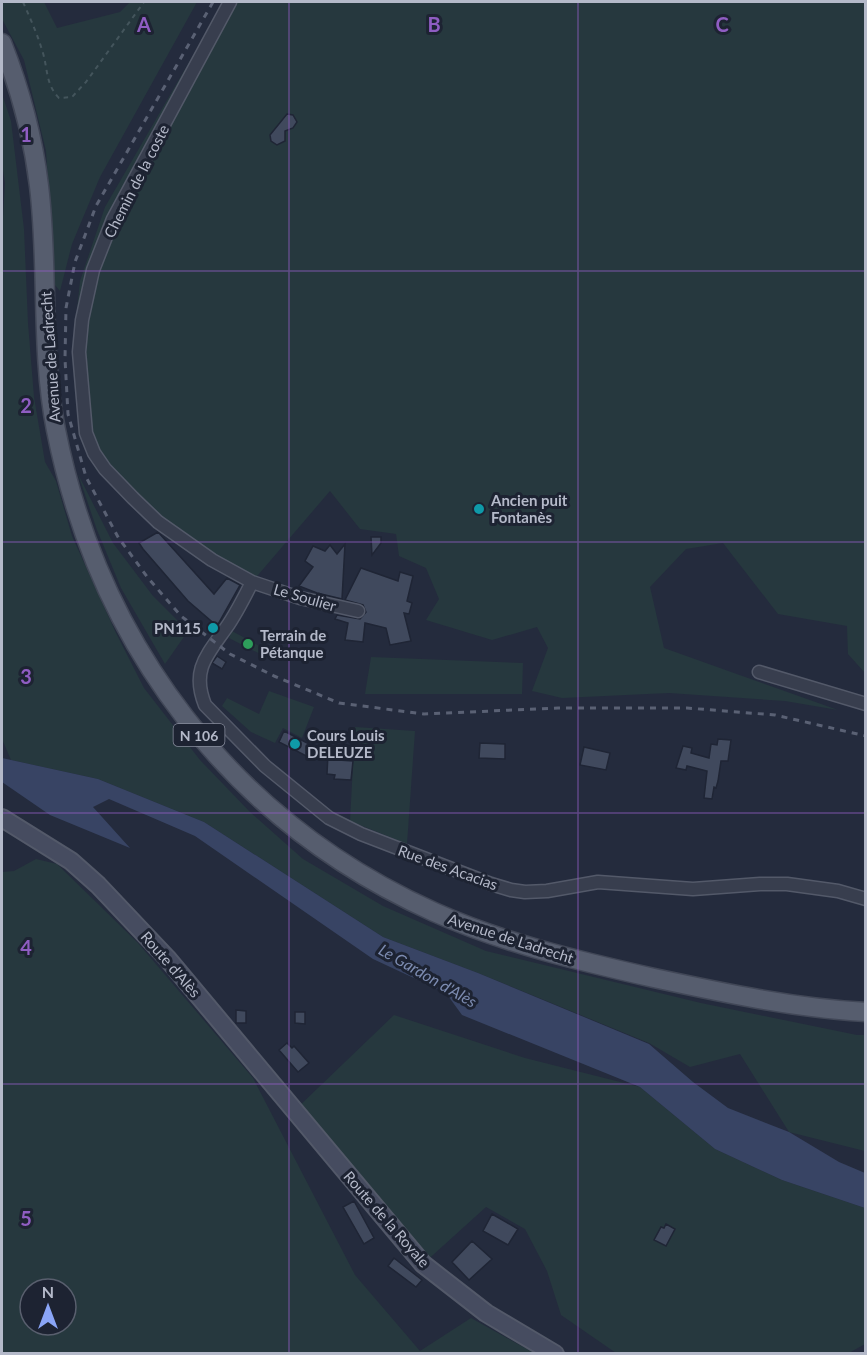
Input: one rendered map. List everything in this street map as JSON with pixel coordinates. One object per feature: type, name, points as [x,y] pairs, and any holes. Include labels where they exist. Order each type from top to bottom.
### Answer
[{"type":"main road","name":"Avenue de Ladrecht","points":[[2,43],[22,101],[37,169],[42,223],[50,394],[62,459],[80,525],[107,591],[146,664],[184,719],[238,777],[294,827],[351,868],[434,912],[506,939],[643,975],[775,1003],[863,1012]]},
{"type":"main road","name":"Route d'Alès","points":[[2,818],[71,861],[98,885],[167,958],[316,1137]]},
{"type":"main road","name":"Route de la Royale","points":[[316,1137],[423,1264],[486,1313],[555,1353]]},
{"type":"street","name":"Chemin de la coste","points":[[230,2],[113,219],[93,270],[82,320],[79,352],[86,433],[94,453],[105,469],[138,503],[175,534],[212,560],[252,582]]},
{"type":"street","name":"Le Soulier","points":[[252,582],[300,598],[358,611]]},
{"type":"street","name":"Rue des Acacias","points":[[252,582],[236,613],[207,652],[199,679],[200,693],[206,705],[265,766],[344,827],[491,884],[525,892],[547,891],[598,882],[693,889],[787,884],[838,891],[866,899]]},
{"type":"street","points":[[759,672],[866,704]]},
{"type":"path","points":[[23,2],[37,34],[49,83],[52,91],[59,98],[72,98],[144,2]]},
{"type":"shaded area","points":[[2,2],[44,2],[57,28],[120,12],[130,2],[197,2],[100,177],[72,244],[60,291],[55,285],[46,151],[24,60],[2,19]]},
{"type":"shaded area","points":[[224,2],[865,2],[865,673],[848,654],[847,626],[778,614],[723,543],[686,549],[650,587],[664,648],[838,710],[785,701],[669,693],[562,698],[532,691],[548,648],[537,627],[492,640],[426,620],[439,599],[426,568],[399,556],[396,534],[360,529],[330,491],[252,582],[96,470],[86,446],[72,357],[80,281],[105,207]]},
{"type":"shaded area","points":[[2,94],[11,121],[24,229],[34,397],[45,462],[56,481],[72,536],[144,688],[200,760],[250,812],[303,859],[383,906],[486,951],[701,1003],[865,1035],[865,1151],[789,1132],[740,1054],[690,1067],[649,1043],[383,937],[204,822],[98,779],[11,760],[2,739],[2,233],[5,183],[2,164]]},
{"type":"shaded area","points":[[78,474],[113,543],[153,596],[188,631],[165,664],[121,588],[97,530]]},
{"type":"shaded area","name":"Terrain de Pétanque","points":[[232,631],[267,650],[264,656],[229,638]]},
{"type":"shaded area","points":[[371,657],[523,663],[522,694],[365,694]]},
{"type":"shaded area","points":[[269,691],[314,707],[302,738],[283,728],[275,743],[251,732],[222,706],[227,698],[259,714]]},
{"type":"shaded area","points":[[355,727],[415,731],[407,844],[350,821]]},
{"type":"shaded area","points":[[36,859],[57,864],[138,943],[253,1078],[355,1275],[420,1351],[471,1318],[534,1353],[2,1353],[2,872],[14,871]]},
{"type":"shaded area","points":[[394,1015],[525,1058],[640,1087],[715,1149],[782,1180],[865,1208],[865,1344],[847,1354],[616,1353],[561,1315],[547,1271],[525,1229],[486,1207],[423,1264],[294,1111]]},
{"type":"water","name":"Le Gardon d'Alès","points":[[2,758],[98,779],[204,822],[383,937],[478,973],[649,1044],[693,1082],[728,1108],[789,1132],[839,1162],[865,1173],[865,1208],[782,1180],[715,1149],[640,1087],[462,1015],[446,993],[373,959],[195,836],[109,799],[93,807],[130,848],[50,815],[2,782]]},
{"type":"building","points":[[287,114],[293,115],[297,122],[293,128],[285,131],[285,141],[277,145],[271,141],[270,135]]},
{"type":"building","points":[[158,532],[214,594],[227,578],[240,585],[217,626],[188,601],[139,543]]},
{"type":"building","points":[[371,537],[381,537],[381,543],[372,555]]},
{"type":"building","points":[[345,544],[342,599],[299,586],[313,567],[305,561],[313,546],[325,551],[330,545],[337,554]]},
{"type":"building","points":[[361,568],[398,581],[400,572],[413,576],[407,601],[412,603],[409,614],[404,613],[411,641],[390,645],[386,628],[365,623],[363,642],[345,640],[348,623],[335,619],[337,615],[360,619],[366,612],[363,605],[345,600]]},
{"type":"building","points":[[217,656],[226,662],[222,669],[212,663]]},
{"type":"building","name":"Cours Louis DELEUZE","points":[[284,731],[315,747],[312,759],[279,742]]},
{"type":"building","points":[[718,739],[731,740],[728,761],[721,761],[712,799],[704,798],[707,771],[687,766],[686,770],[676,768],[683,746],[692,748],[691,753],[709,758],[711,744],[717,745]]},
{"type":"building","points":[[480,743],[505,744],[505,759],[479,758]]},
{"type":"building","points":[[584,747],[610,753],[606,770],[580,765]]},
{"type":"building","points":[[328,754],[339,754],[339,760],[353,761],[351,780],[334,779],[335,775],[327,774]]},
{"type":"building","points":[[236,1010],[246,1011],[246,1023],[236,1023]]},
{"type":"building","points":[[295,1012],[305,1012],[305,1024],[295,1023]]},
{"type":"building","points":[[287,1043],[292,1048],[294,1046],[309,1063],[298,1072],[279,1050]]},
{"type":"building","points":[[354,1201],[374,1238],[364,1244],[343,1207]]},
{"type":"building","points":[[492,1214],[518,1229],[508,1245],[483,1231]]},
{"type":"building","points":[[666,1224],[675,1229],[666,1246],[654,1240],[661,1227],[664,1228]]},
{"type":"building","points":[[472,1241],[492,1259],[469,1280],[452,1262]]},
{"type":"building","points":[[394,1258],[422,1280],[416,1287],[388,1266]]},
{"type":"railway","points":[[213,2],[96,206],[75,262],[66,308],[65,359],[68,414],[86,477],[118,537],[148,578],[181,616],[230,654],[274,676],[339,703],[424,714],[558,708],[687,708],[775,715],[866,736]]},
{"type":"place","name":"Ancien puit Fontanès","points":[[479,509]]},
{"type":"place","name":"PN115","points":[[213,628]]},
{"type":"place","name":"Terrain de Pétanque","points":[[248,644]]},
{"type":"place","name":"Cours Louis DELEUZE","points":[[295,744]]}]
